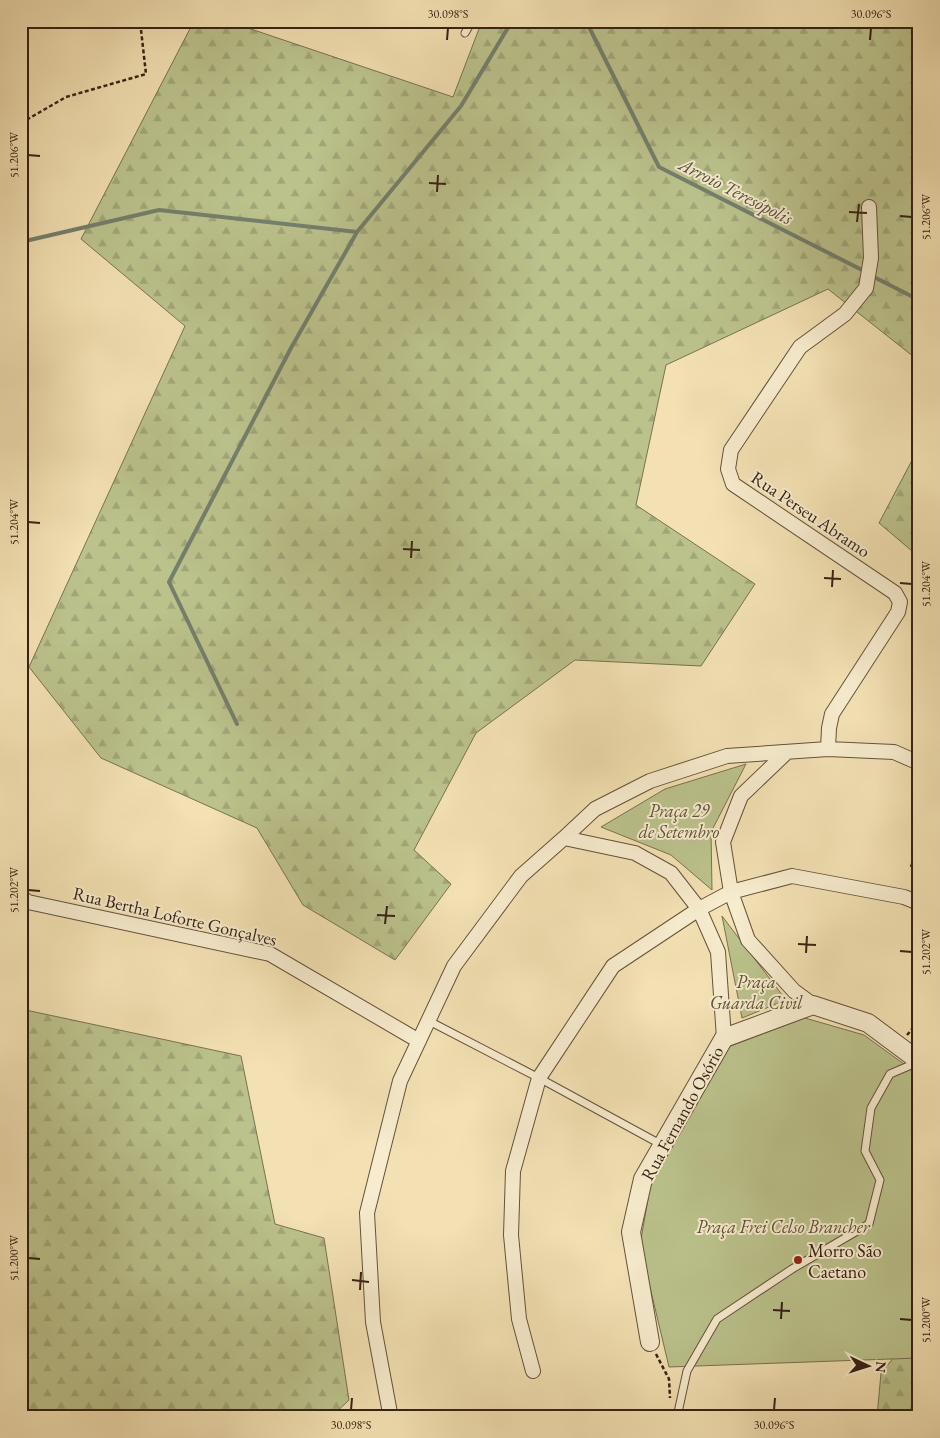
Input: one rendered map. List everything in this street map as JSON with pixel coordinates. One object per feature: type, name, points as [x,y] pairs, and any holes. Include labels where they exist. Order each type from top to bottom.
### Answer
[{"type":"street","name":"Rua Perseu Abramo","points":[[828,749],[832,714],[898,612],[900,602],[895,593],[733,484],[728,469],[731,450],[800,347],[845,314],[866,288],[871,258],[869,207]]},
{"type":"street","points":[[390,1412],[373,1322],[366,1213],[400,1081],[454,966],[521,876],[595,809],[650,781],[727,756],[828,749],[894,752],[919,763]]},
{"type":"street","points":[[787,752],[741,796],[722,842],[731,892],[748,940],[794,991],[814,1005],[868,1023],[919,1062]]},
{"type":"street","points":[[564,838],[635,853],[672,873],[699,909],[718,952],[724,1038]]},
{"type":"street","points":[[533,1371],[519,1319],[511,1235],[513,1171],[539,1078],[613,966],[699,909],[731,892],[792,876],[904,897],[919,903]]},
{"type":"street","name":"Rua Bertha Loforte Gonçalves","points":[[21,897],[28,902],[270,954],[419,1041]]},
{"type":"street","name":"Rua Fernando Osório","points":[[650,1342],[631,1232],[643,1179],[724,1038],[814,1005]]},
{"type":"lane","points":[[465,33],[472,21]]},
{"type":"lane","points":[[429,1021],[662,1145]]},
{"type":"lane","points":[[677,1417],[687,1371],[717,1319],[792,1270],[869,1224],[880,1180],[865,1151],[871,1108],[890,1074],[919,1062]]},
{"type":"path","points":[[21,123],[66,97],[146,74],[140,21]]},
{"type":"path","points":[[911,867],[919,844]]},
{"type":"path","points":[[650,1342],[669,1379],[670,1398]]},
{"type":"green space","points":[[194,21],[227,21],[453,97],[482,21],[919,21],[919,361],[828,289],[666,365],[636,505],[755,584],[701,666],[575,660],[476,733],[414,850],[451,884],[395,960],[303,905],[257,828],[101,758],[29,667],[185,326],[81,239]]},
{"type":"green space","points":[[919,447],[919,557],[879,523]]},
{"type":"green space","name":"Praça 29 de Setembro","points":[[746,764],[711,832],[712,890],[671,855],[601,827],[665,789]]},
{"type":"green space","name":"Praça Guarda Civil","points":[[722,916],[786,1000],[742,1018]]},
{"type":"green space","points":[[21,1009],[241,1056],[275,1224],[324,1238],[349,1400],[331,1417],[21,1417]]},
{"type":"green space","name":"Praça Frei Celso Brancher","points":[[805,1018],[864,1035],[919,1075],[919,1358],[669,1367],[640,1245],[651,1182],[728,1047]]},
{"type":"green space","points":[[919,1327],[919,1417],[877,1417],[881,1373]]},
{"type":"waterway","points":[[237,724],[169,582],[291,348],[357,232],[461,106],[512,21]]},
{"type":"waterway","name":"Arroio Teresópolis","points":[[586,21],[659,167],[866,272]]},
{"type":"waterway","points":[[21,242],[159,210],[357,232]]},
{"type":"waterway","name":"Arroio Teresópolis","points":[[872,276],[919,300]]},
{"type":"place","name":"Morro São Caetano","points":[[798,1260]]}]
